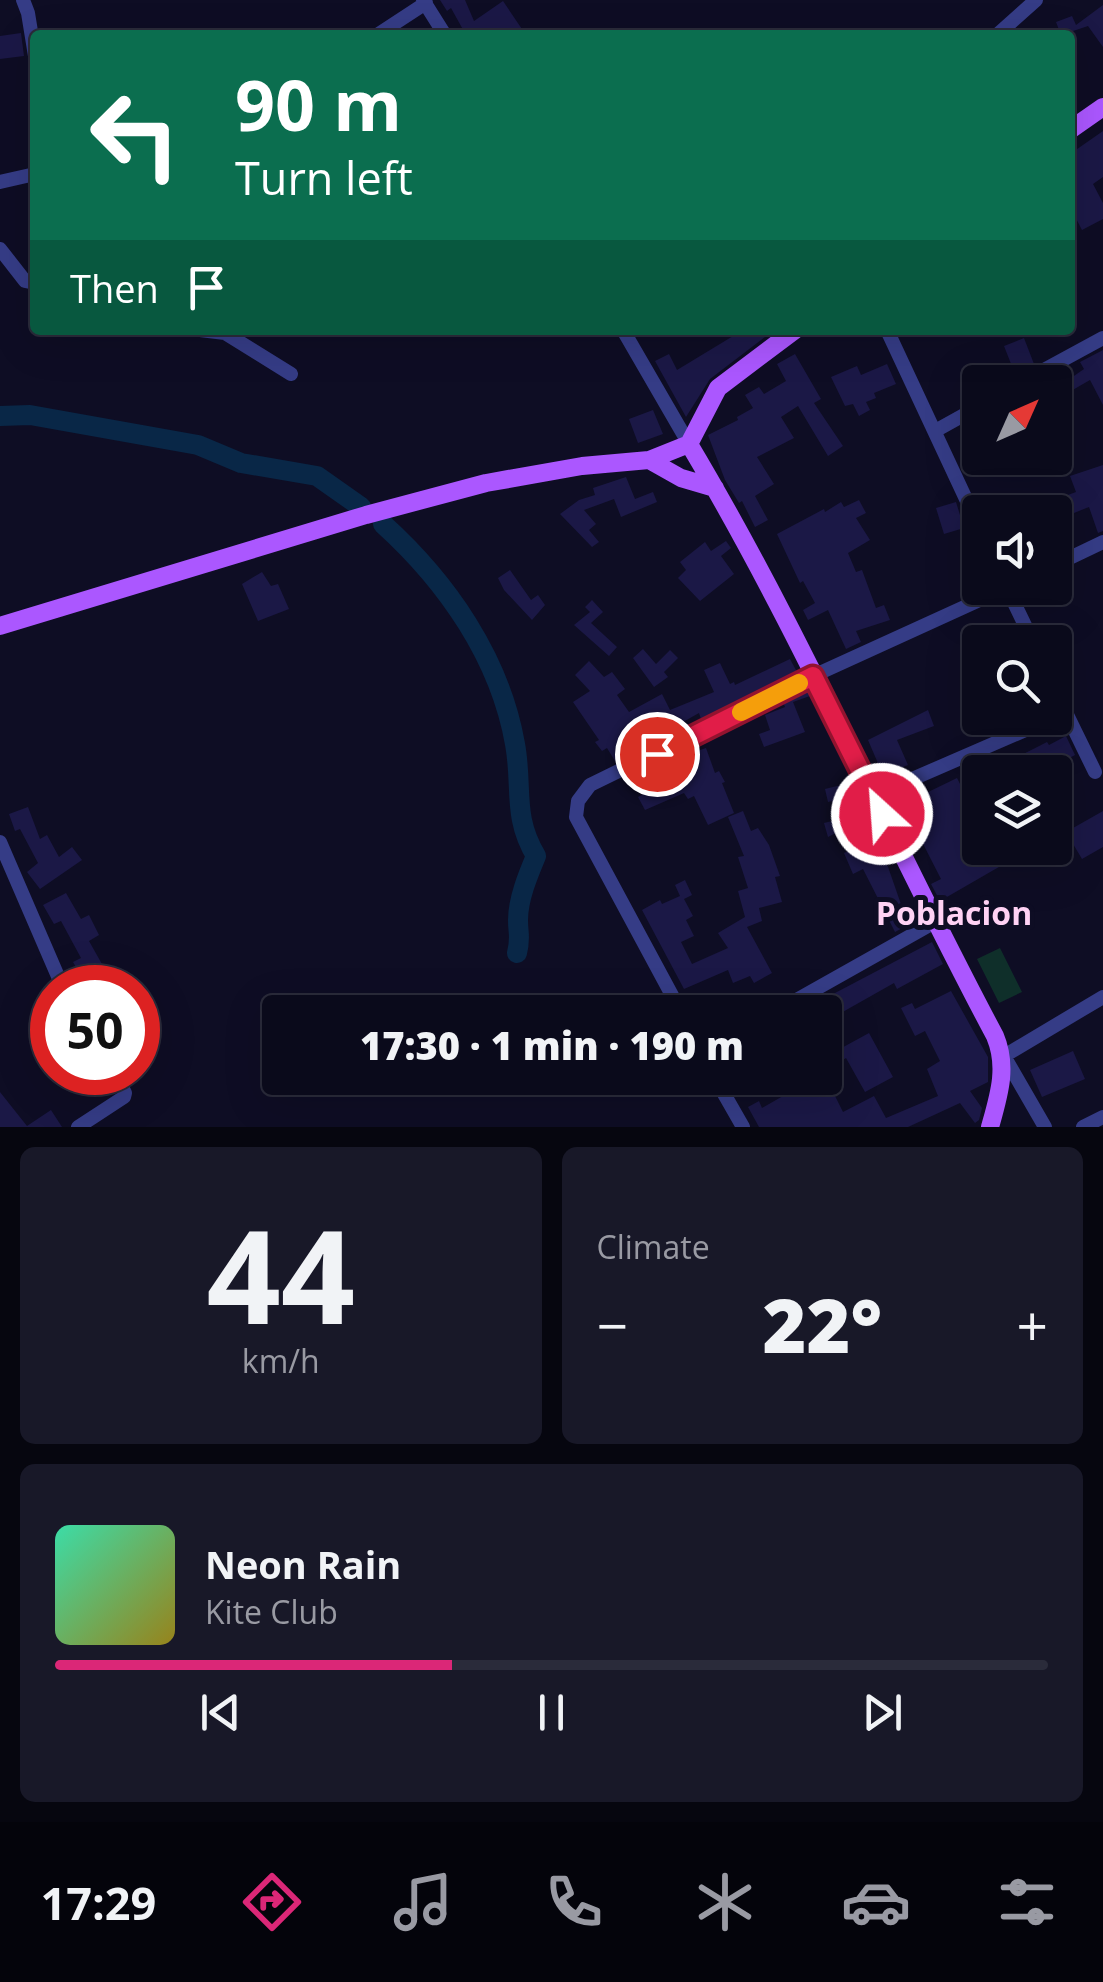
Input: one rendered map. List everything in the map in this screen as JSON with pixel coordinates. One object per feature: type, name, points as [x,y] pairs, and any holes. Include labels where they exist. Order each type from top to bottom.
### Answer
[{"type":"main road","points":[[1075,127],[1103,107]]},
{"type":"main road","points":[[0,626],[366,515],[486,483],[582,466],[650,460],[689,444],[718,388],[787,335]]},
{"type":"main road","points":[[689,444],[782,608],[1004,1056],[990,1127]]},
{"type":"main road","points":[[650,460],[682,478],[715,488]]},
{"type":"street","points":[[23,0],[31,30]]},
{"type":"street","points":[[1003,30],[1036,0]]},
{"type":"street","points":[[385,30],[424,2],[441,30]]},
{"type":"street","points":[[0,182],[30,175]]},
{"type":"street","points":[[0,248],[25,281],[30,282]]},
{"type":"street","points":[[229,335],[291,374]]},
{"type":"street","points":[[626,335],[689,444]]},
{"type":"street","points":[[889,335],[964,495]]},
{"type":"street","points":[[1053,365],[1103,338]]},
{"type":"street","points":[[935,431],[962,416]]},
{"type":"street","points":[[1072,556],[1103,542]]},
{"type":"street","points":[[672,995],[576,817],[578,801],[590,785],[969,605]]},
{"type":"street","points":[[873,796],[1012,735]]},
{"type":"street","points":[[1071,735],[1096,772]]},
{"type":"street","points":[[0,842],[53,965]]},
{"type":"street","points":[[805,995],[935,922]]},
{"type":"street","points":[[1045,1127],[1004,1056],[1103,998]]},
{"type":"street","points":[[78,1127],[123,1100],[124,1095]]},
{"type":"street","points":[[725,1095],[743,1127]]},
{"type":"street","points":[[1083,1127],[1103,1116]]},
{"type":"green space","points":[[1000,948],[1022,992],[999,1003],[977,959]]},
{"type":"building","points":[[440,0],[465,0],[474,21],[503,1],[523,30],[463,30],[451,8],[447,11]]},
{"type":"building","points":[[1103,5],[1103,47],[1088,26],[1059,30],[1056,22],[1072,16],[1076,25]]},
{"type":"building","points":[[21,33],[24,56],[0,59],[0,36]]},
{"type":"building","points":[[1103,131],[1103,177],[1093,184],[1103,203],[1103,219],[1082,230],[1075,217],[1075,151]]},
{"type":"building","points":[[735,335],[767,335],[710,379],[686,417],[655,361],[669,354],[677,370]]},
{"type":"building","points":[[1024,338],[1034,364],[1011,365],[1004,346]]},
{"type":"building","points":[[1103,350],[1103,405],[1090,380],[1072,390],[1072,377],[1084,369],[1080,362]]},
{"type":"building","points":[[795,354],[821,399],[814,403],[843,446],[828,456],[798,406],[781,417],[794,438],[757,457],[774,484],[755,496],[768,520],[755,527],[742,501],[739,503],[725,480],[708,435],[753,408],[745,395],[759,387],[764,394],[786,381],[777,364]]},
{"type":"building","points":[[887,364],[896,384],[874,393],[876,398],[866,402],[870,410],[859,416],[853,404],[845,406],[831,377],[857,366],[861,375]]},
{"type":"building","points":[[653,410],[663,434],[638,443],[629,419]]},
{"type":"building","points":[[1103,465],[1103,531],[1098,533],[1089,507],[1072,514],[1072,495],[1068,495],[1076,492],[1070,476]]},
{"type":"building","points":[[626,477],[635,499],[653,492],[657,502],[621,517],[614,499],[584,510],[596,524],[589,530],[599,542],[592,547],[560,514],[579,500],[595,495],[593,488]]},
{"type":"building","points":[[859,500],[866,513],[856,518],[870,540],[848,553],[856,572],[862,570],[876,608],[884,605],[890,620],[856,631],[861,642],[846,649],[828,610],[808,620],[803,610],[815,603],[803,581],[800,583],[777,534],[824,509],[825,512],[841,502],[844,507]]},
{"type":"building","points":[[956,502],[962,529],[944,534],[936,508]]},
{"type":"building","points":[[726,541],[731,548],[721,556],[734,574],[700,601],[678,578],[686,570],[680,562],[705,542],[711,551]]},
{"type":"building","points":[[510,570],[531,600],[538,595],[545,605],[532,620],[498,578]]},
{"type":"building","points":[[262,572],[271,586],[278,584],[289,609],[258,621],[242,584]]},
{"type":"building","points":[[592,600],[603,612],[591,623],[617,647],[609,656],[574,625],[590,612],[585,607]]},
{"type":"building","points":[[643,649],[656,664],[670,650],[678,658],[664,672],[668,677],[654,687],[633,658]]},
{"type":"building","points":[[790,659],[797,672],[701,719],[699,713],[673,733],[668,722],[641,737],[642,748],[615,761],[607,748],[602,751],[595,742],[599,740],[573,702],[590,691],[575,675],[589,661],[604,677],[612,672],[625,689],[617,695],[629,712],[662,694],[670,710],[714,692],[704,670],[720,663],[730,684],[735,685]]},
{"type":"building","points":[[808,690],[810,696],[793,702],[805,732],[764,747],[759,734],[770,730],[765,715],[785,707],[783,702]]},
{"type":"building","points":[[928,710],[934,726],[897,740],[908,765],[883,775],[868,740]]},
{"type":"building","points":[[1066,736],[1075,755],[1021,755],[1047,742],[1049,745]]},
{"type":"building","points":[[706,748],[715,773],[719,771],[725,782],[722,783],[734,813],[708,825],[694,796],[688,799],[684,793],[645,810],[638,797],[676,779],[670,771],[693,757],[691,753]]},
{"type":"building","points":[[957,778],[962,788],[962,865],[1002,865],[940,901],[931,884],[941,879],[899,797],[920,787],[924,794]]},
{"type":"building","points":[[841,785],[848,812],[864,804],[869,816],[828,837],[824,823],[840,819],[832,801],[828,802],[825,789]]},
{"type":"building","points":[[28,807],[40,839],[47,835],[59,857],[72,847],[82,860],[40,889],[27,872],[38,863],[20,829],[15,831],[9,814]]},
{"type":"building","points":[[743,811],[751,831],[758,828],[769,845],[780,876],[775,877],[782,902],[759,908],[762,921],[747,927],[772,973],[754,983],[750,976],[733,983],[728,970],[684,989],[642,910],[660,900],[662,904],[680,896],[675,885],[685,880],[692,895],[684,899],[693,916],[686,920],[694,936],[681,942],[692,964],[728,948],[718,933],[745,917],[738,891],[748,888],[738,857],[744,856],[728,817]]},
{"type":"building","points":[[1103,811],[1103,847],[1082,859],[1072,842],[1072,829]]},
{"type":"building","points":[[878,838],[903,910],[912,906],[919,919],[895,932],[863,869],[853,874],[844,853]]},
{"type":"building","points":[[66,893],[81,919],[89,915],[99,935],[89,941],[102,965],[75,965],[73,962],[81,958],[61,921],[54,924],[43,905]]},
{"type":"building","points":[[932,942],[943,964],[897,989],[894,983],[842,1012],[842,995],[831,995]]},
{"type":"building","points":[[951,991],[988,1057],[988,1082],[970,1091],[982,1108],[979,1120],[975,1123],[960,1103],[908,1127],[759,1127],[748,1107],[759,1101],[762,1108],[783,1095],[834,1095],[843,1112],[874,1096],[886,1118],[938,1096],[927,1069],[940,1061],[925,1031],[915,1036],[901,1008],[912,1003],[915,1009]]},
{"type":"building","points":[[869,1033],[893,1077],[865,1092],[846,1058],[842,1060],[842,1048]]},
{"type":"building","points":[[1073,1051],[1085,1079],[1042,1097],[1030,1070]]},
{"type":"building","points":[[0,1092],[27,1126],[51,1110],[62,1127],[0,1127]]},
{"type":"waterway","points":[[0,416],[30,415],[198,445],[241,463],[317,476],[361,507]]},
{"type":"waterway","points":[[383,524],[449,596],[484,652],[508,712],[521,814],[536,856],[520,904],[517,953]]},
{"type":"slow traffic","points":[[741,712],[799,683]]},
{"type":"district","name":"Poblacion","points":[[954,914]]},
{"type":"route","points":[[657,754],[813,676],[882,814]]}]
